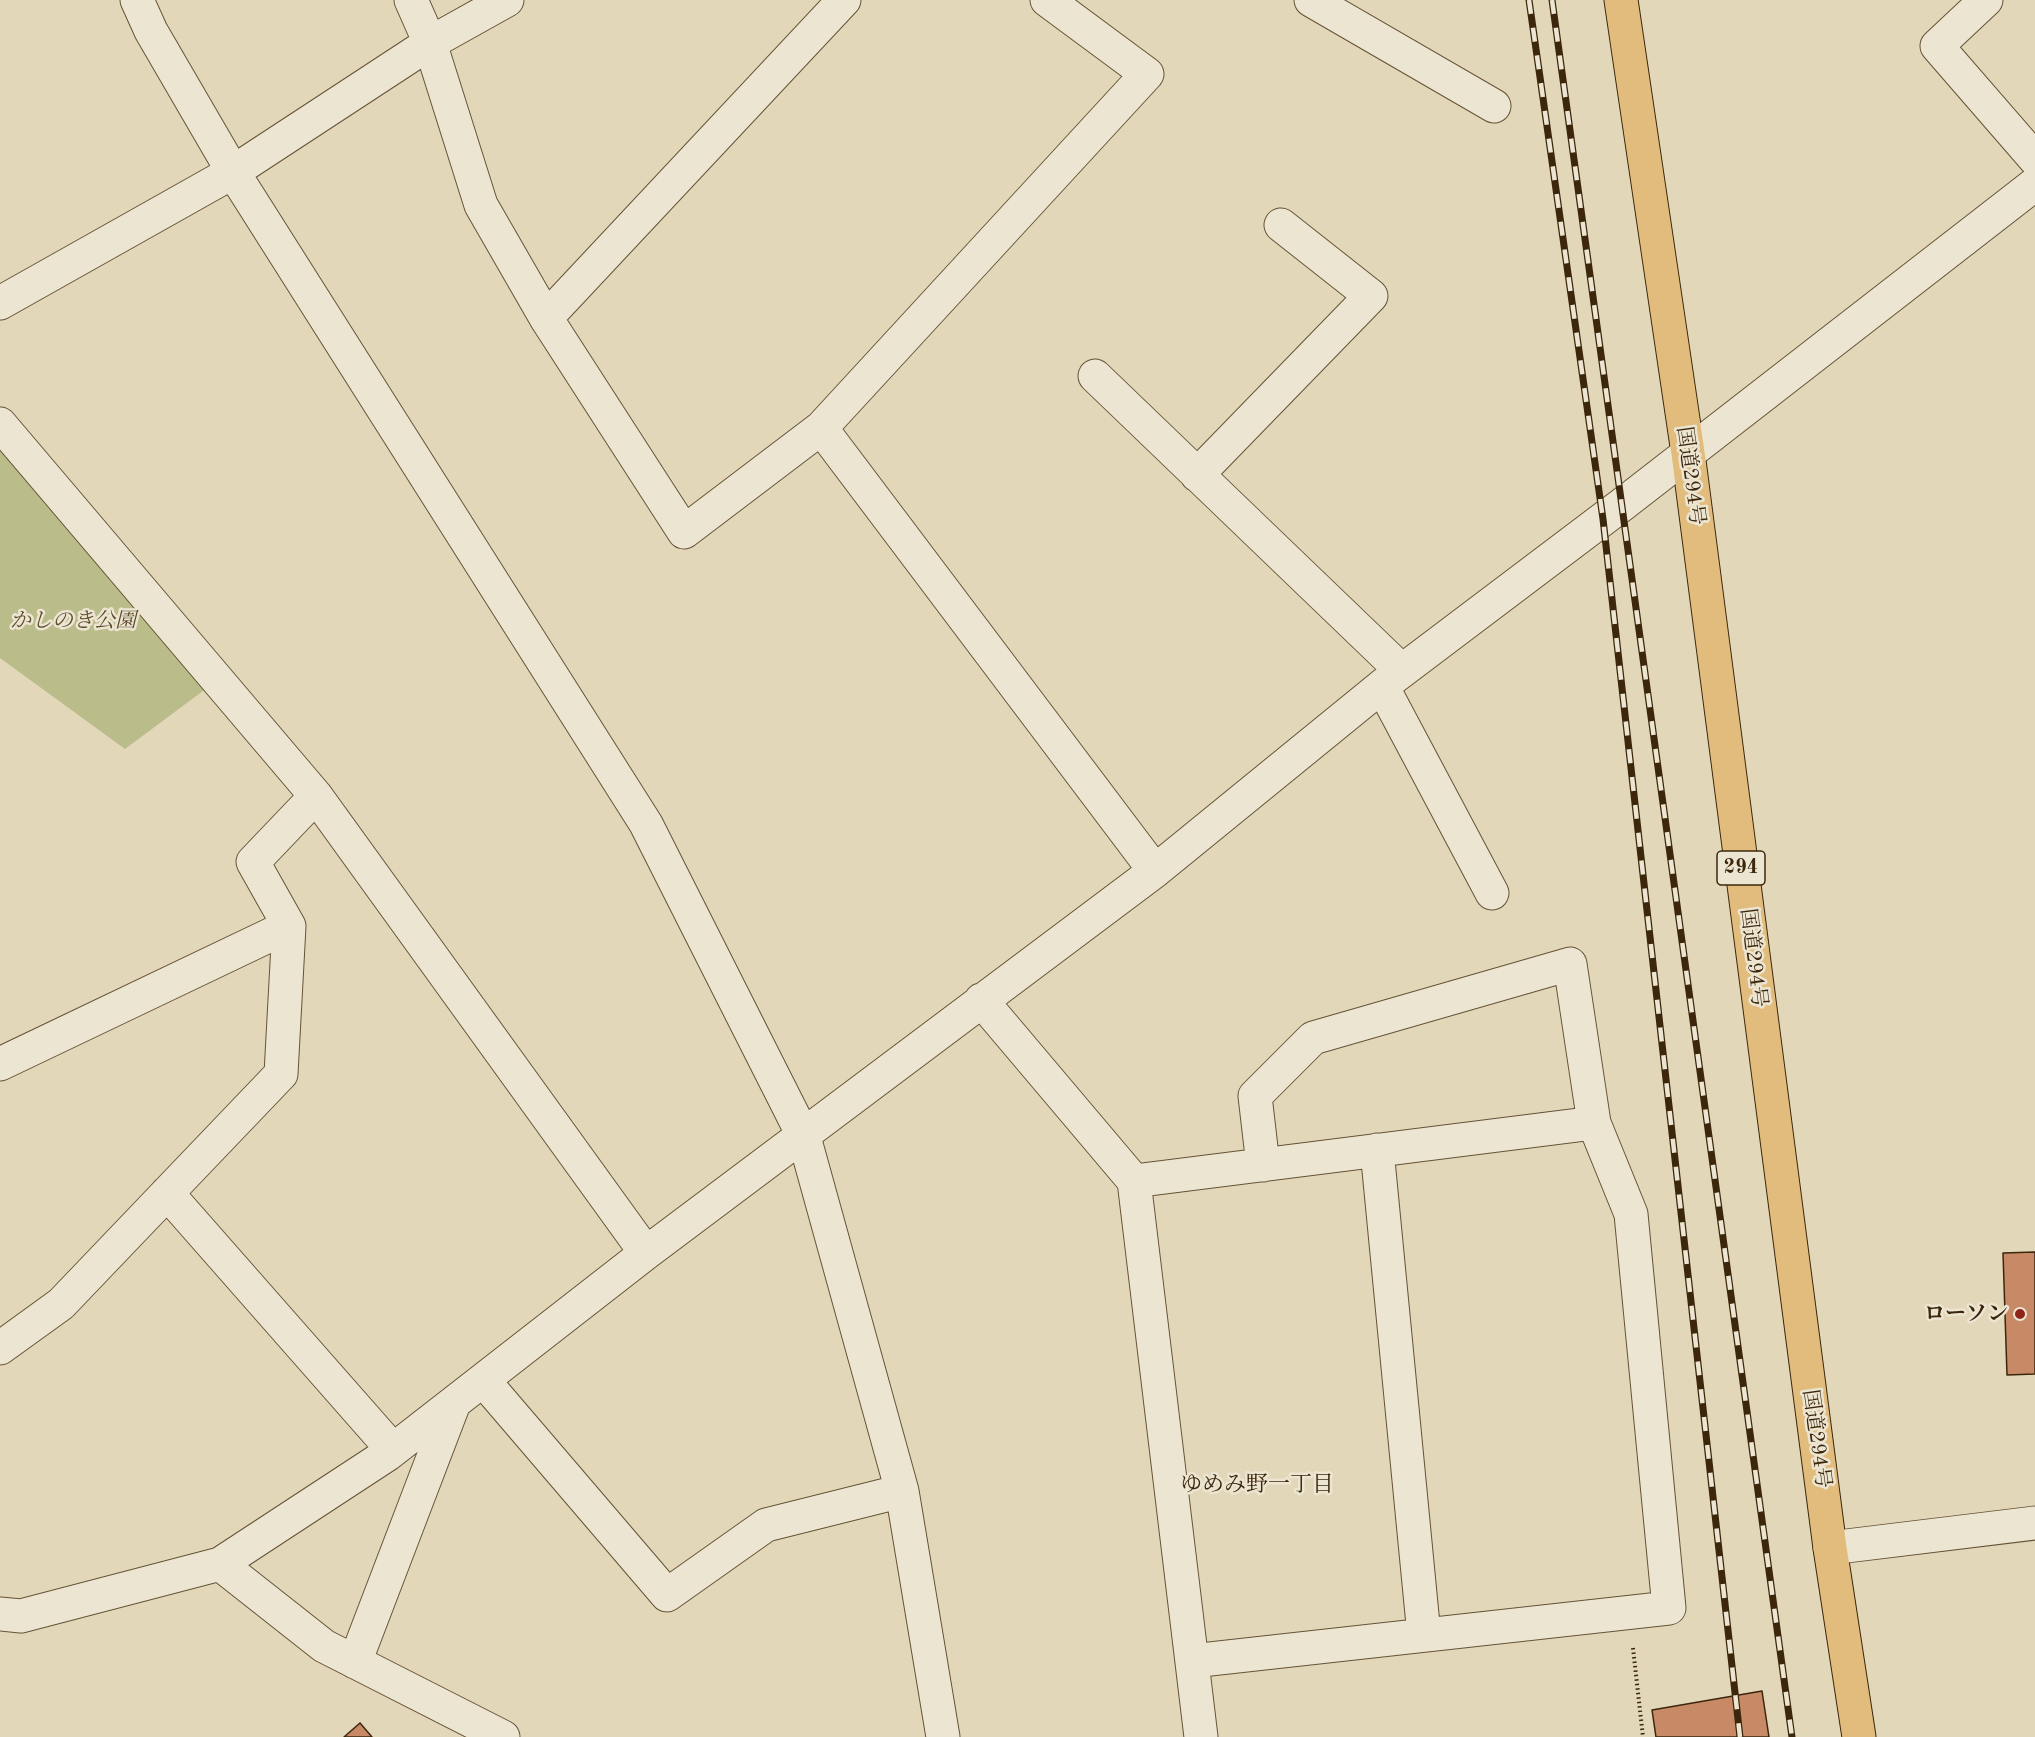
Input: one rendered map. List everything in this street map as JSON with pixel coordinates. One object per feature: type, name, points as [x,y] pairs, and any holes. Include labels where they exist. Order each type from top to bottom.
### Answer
[{"type":"highway","name":"国道294号","points":[[1621,0],[1688,453],[1830,1548],[1859,1737]]},
{"type":"street","points":[[137,0],[150,31],[233,172],[646,824],[804,1137],[902,1491],[943,1737]]},
{"type":"street","points":[[411,0],[430,43],[481,205],[546,318],[684,532],[821,428],[1147,74],[1047,0]]},
{"type":"street","points":[[0,303],[233,172],[430,43],[507,0]]},
{"type":"street","points":[[546,318],[844,0]]},
{"type":"street","points":[[1311,0],[1494,106]]},
{"type":"street","points":[[1986,0],[1937,46],[2035,159]]},
{"type":"street","points":[[0,1614],[21,1616],[220,1564],[393,1450],[646,1253],[804,1137],[981,1000],[1155,871],[1392,678],[1688,453],[2035,184]]},
{"type":"street","points":[[1197,475],[1371,296],[1281,225]]},
{"type":"street","points":[[1095,376],[1197,475],[1392,678],[1492,892]]},
{"type":"street","points":[[0,424],[316,796],[646,1253]]},
{"type":"street","points":[[821,428],[1155,871]]},
{"type":"street","points":[[0,1348],[61,1304],[281,1074],[289,926],[253,862],[316,796]]},
{"type":"street","points":[[0,1064],[289,926]]},
{"type":"street","points":[[1192,1661],[1669,1608],[1631,1214],[1594,1123],[1570,964],[1313,1038],[1255,1096],[1263,1165]]},
{"type":"street","points":[[981,1000],[1134,1181],[1201,1737]]},
{"type":"street","points":[[1134,1181],[1594,1123]]},
{"type":"street","points":[[1377,1150],[1424,1635]]},
{"type":"street","points":[[167,1193],[393,1450]]},
{"type":"street","points":[[483,1380],[667,1595],[766,1525],[902,1491]]},
{"type":"street","points":[[355,1662],[454,1403]]},
{"type":"street","points":[[1830,1548],[2035,1523]]},
{"type":"street","points":[[220,1564],[324,1646],[502,1737]]},
{"type":"path","points":[[1628,1612],[1643,1737]]},
{"type":"green space","name":"かしのき公園","points":[[0,424],[219,679],[125,749],[0,658]]},
{"type":"building","name":"ローソン","points":[[2035,1252],[2035,1374],[2007,1375],[2003,1253]]},
{"type":"building","points":[[1762,1691],[1769,1737],[1656,1737],[1652,1710]]},
{"type":"building","points":[[360,1723],[372,1737],[344,1737]]},
{"type":"railway","points":[[1529,0],[1603,519],[1740,1737]]},
{"type":"railway","points":[[1552,0],[1792,1737]]},
{"type":"place","name":"ローソン","points":[[2020,1314]]},
{"type":"district","name":"ゆめみ野一丁目","points":[[1257,1485]]}]
